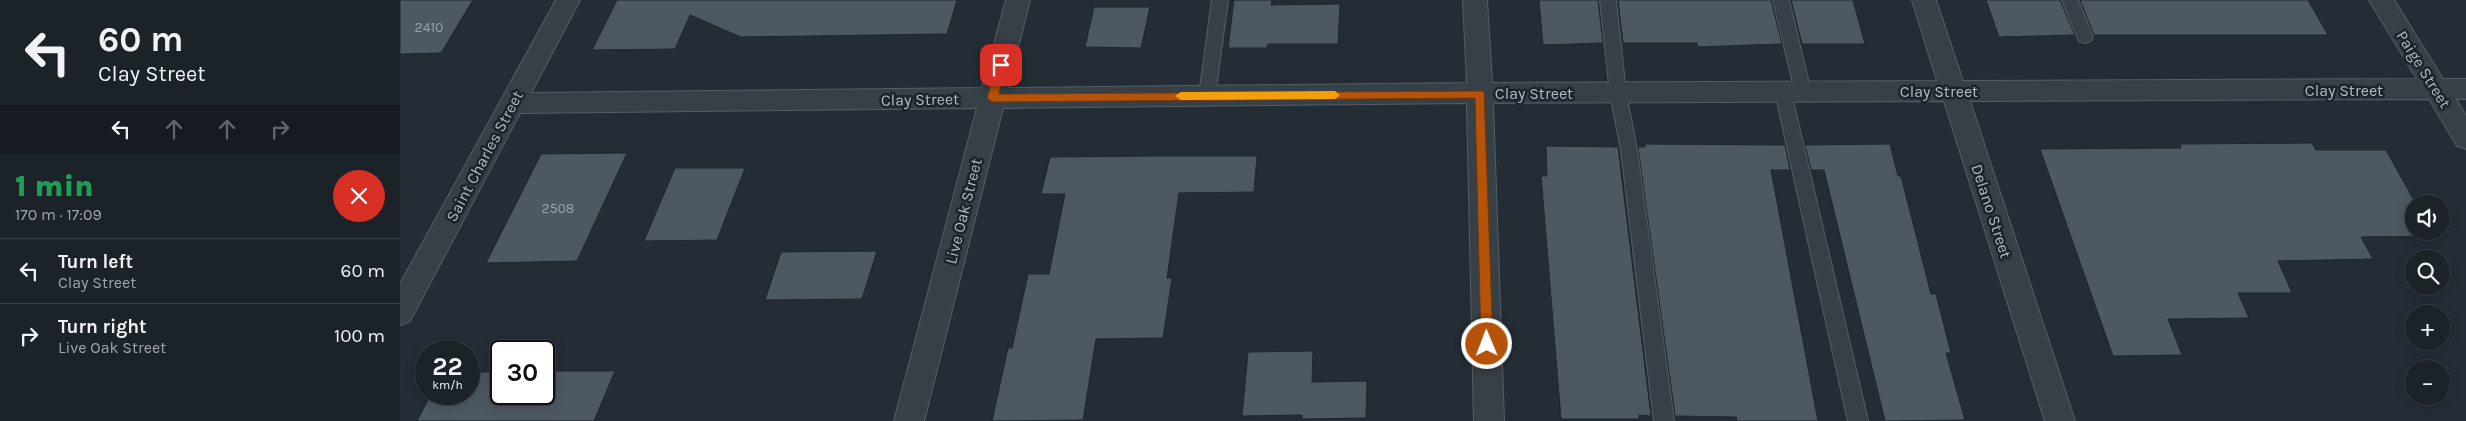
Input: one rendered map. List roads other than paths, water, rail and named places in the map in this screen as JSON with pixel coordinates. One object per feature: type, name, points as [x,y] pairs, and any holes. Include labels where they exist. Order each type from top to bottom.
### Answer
[{"type":"street","name":"Saint Charles Street","points":[[400,312],[568,0]]},
{"type":"street","name":"Live Oak Street","points":[[909,421],[1018,0]]},
{"type":"street","points":[[1475,0],[1480,94],[1489,421]]},
{"type":"street","name":"Delano Street","points":[[1924,0],[2060,421]]},
{"type":"street","name":"Paige Street","points":[[2381,0],[2466,138]]},
{"type":"street","name":"Clay Street","points":[[513,102],[1618,93],[2466,89]]},
{"type":"lane","points":[[1208,96],[1220,0]]},
{"type":"lane","points":[[1608,0],[1618,93],[1629,150],[1664,421]]},
{"type":"lane","points":[[1780,0],[1793,92],[1858,421]]},
{"type":"lane","points":[[2070,0],[2085,37]]}]
